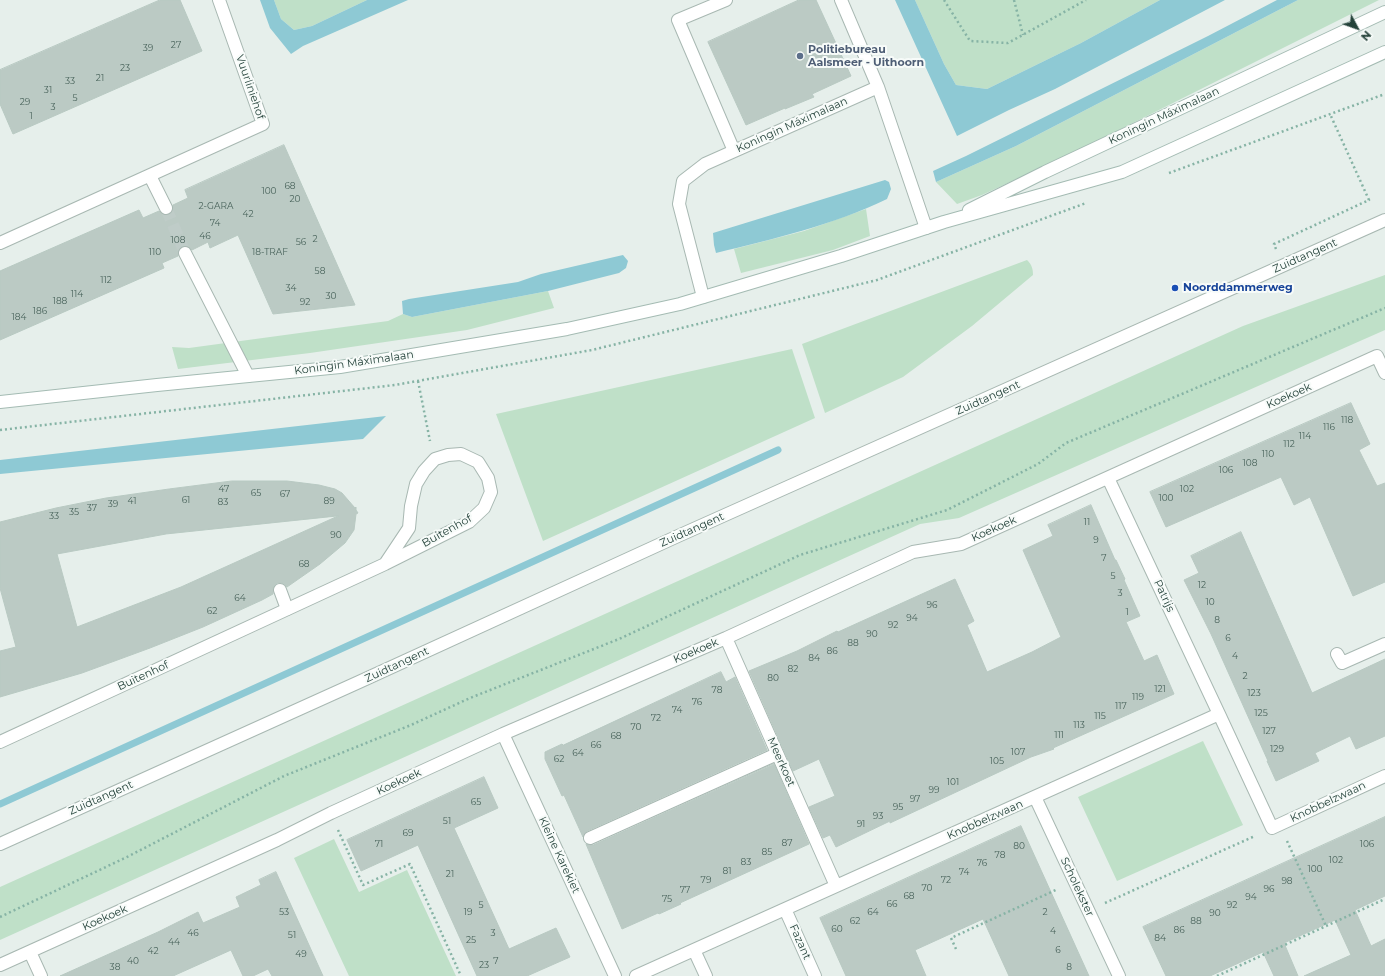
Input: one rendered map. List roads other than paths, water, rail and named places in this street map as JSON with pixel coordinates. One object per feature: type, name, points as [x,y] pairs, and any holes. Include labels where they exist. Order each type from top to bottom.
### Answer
[{"type":"street","name":"Vuurliniehof","points":[[0,243],[263,124],[219,0]]},
{"type":"street","points":[[726,0],[678,20],[734,151]]},
{"type":"street","points":[[841,0],[878,87],[926,228]]},
{"type":"street","name":"Koningin Máximalaan","points":[[944,222],[1045,172],[1385,12]]},
{"type":"street","name":"Koningin Máximalaan","points":[[0,402],[340,367],[567,329],[680,304],[841,256],[944,222],[1122,172],[1385,52]]},
{"type":"street","name":"Koningin Máximalaan","points":[[703,297],[679,204],[683,181],[705,164],[878,87]]},
{"type":"street","points":[[150,176],[166,208]]},
{"type":"street","name":"Zuidtangent","points":[[0,844],[360,682],[678,536],[1385,220]]},
{"type":"street","points":[[185,253],[248,376]]},
{"type":"street","name":"Koekoek","points":[[0,965],[277,840],[331,813],[503,734],[726,638],[913,552],[961,544],[1377,356],[1385,373]]},
{"type":"street","name":"Buitenhof","points":[[0,742],[385,564],[469,522],[484,508],[491,492],[488,478],[478,462],[461,454],[448,455],[433,461],[416,484],[411,506],[409,528],[385,564]]},
{"type":"street","name":"Patrijs","points":[[1108,478],[1219,714]]},
{"type":"street","points":[[280,590],[287,609]]},
{"type":"street","name":"Meerkoet","points":[[726,638],[836,886]]},
{"type":"street","points":[[1337,654],[1342,663],[1385,644]]},
{"type":"street","name":"Knobbelzwaan","points":[[636,976],[1219,714],[1276,826],[1385,776]]},
{"type":"street","name":"Kleine Karekiet","points":[[503,734],[615,976]]},
{"type":"street","points":[[590,838],[777,754]]},
{"type":"street","name":"Scholekster","points":[[1035,797],[1119,976]]},
{"type":"street","name":"Fazant","points":[[785,909],[815,976]]},
{"type":"street","points":[[694,950],[706,976]]},
{"type":"street","points":[[30,952],[41,976]]},
{"type":"water","points":[[260,0],[274,0],[281,19],[294,30],[312,26],[367,0],[408,0],[303,46],[291,54],[270,28]]},
{"type":"water","points":[[895,0],[915,0],[944,64],[956,85],[987,89],[1081,43],[1160,0],[1225,0],[1055,89],[957,136]]},
{"type":"water","points":[[1277,0],[1298,0],[1016,146],[936,182],[933,171],[1208,36]]},
{"type":"water","points":[[885,180],[889,182],[891,189],[887,199],[867,208],[824,224],[716,253],[713,233]]},
{"type":"water","points":[[623,255],[628,261],[626,268],[619,273],[548,291],[412,317],[403,314],[402,301],[409,299],[518,282],[541,274]]},
{"type":"water","points":[[386,416],[363,439],[0,474],[0,460]]},
{"type":"waterway","points":[[0,804],[778,450]]},
{"type":"tunnel","points":[[166,208],[185,253]]},
{"type":"place","name":"Politiebureau Aalsmeer - Uithoorn","points":[[800,56]]},
{"type":"place","name":"Noorddammerweg","points":[[1175,288]]}]
